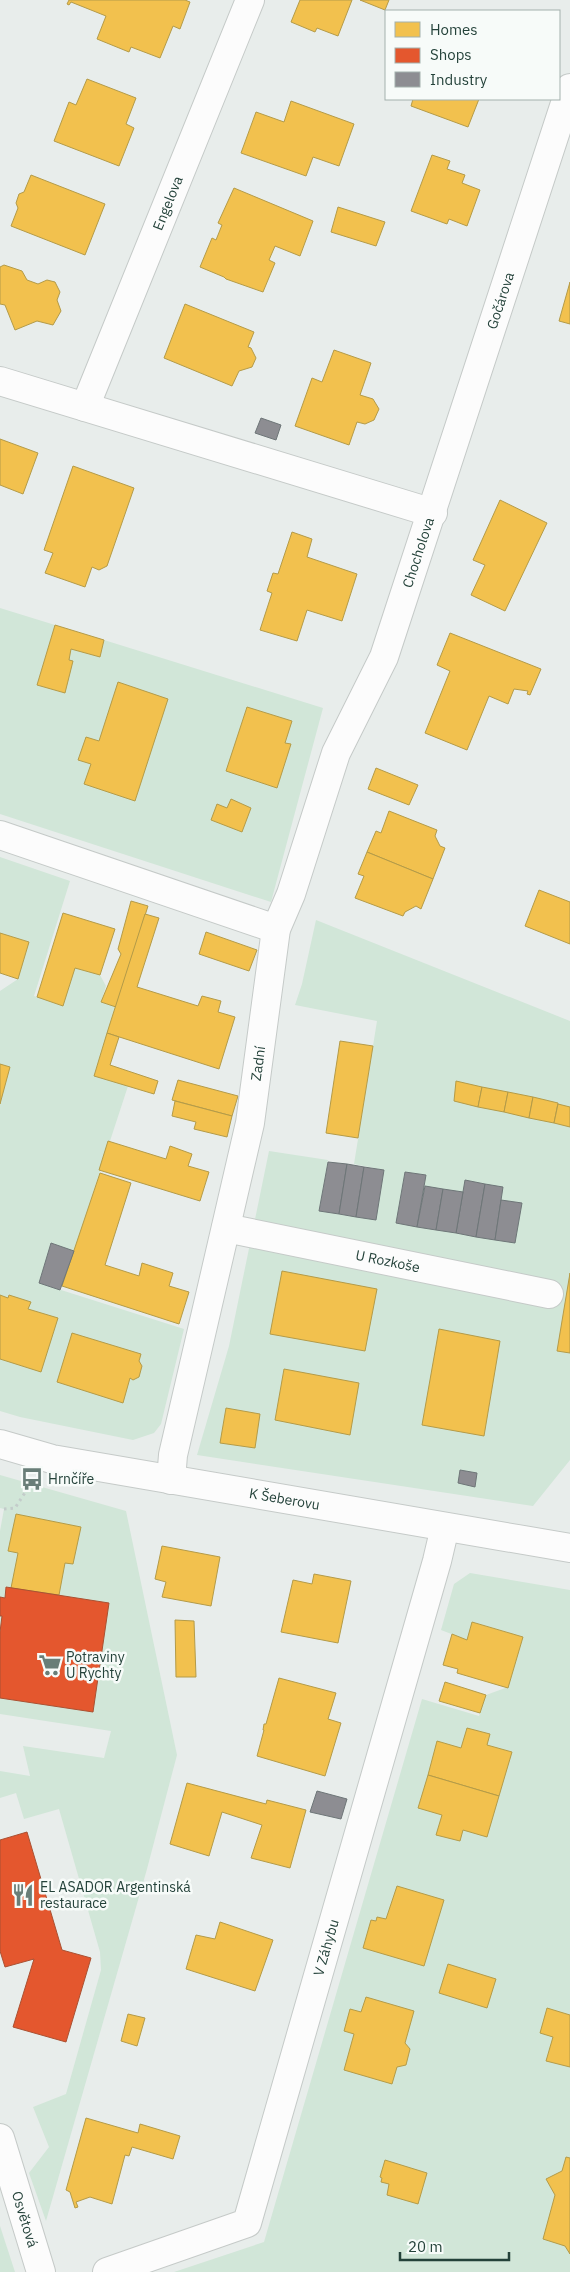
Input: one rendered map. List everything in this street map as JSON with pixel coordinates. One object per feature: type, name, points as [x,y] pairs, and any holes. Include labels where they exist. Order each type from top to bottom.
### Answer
[{"type":"street","name":"Engelova","points":[[85,407],[250,0]]},
{"type":"street","name":"Gočárova","points":[[432,513],[570,88]]},
{"type":"street","name":"Chocholova","points":[[0,381],[432,513],[384,657],[336,753],[291,894],[276,929]]},
{"type":"street","points":[[0,836],[276,929]]},
{"type":"street","name":"Zadní","points":[[171,1480],[173,1455],[250,1123],[276,929]]},
{"type":"street","name":"U Rozkoše","points":[[226,1228],[549,1294]]},
{"type":"street","name":"K Šeberovu","points":[[0,1444],[52,1459],[570,1548]]},
{"type":"street","name":"V Záhybu","points":[[107,2272],[247,2223],[437,1561],[445,1527]]},
{"type":"street","name":"Osvětová","points":[[0,2138],[41,2272]]},
{"type":"path","points":[[4,1509],[15,1508],[32,1483]]},
{"type":"green space","points":[[0,608],[55,625],[37,685],[64,693],[73,661],[69,660],[71,649],[100,657],[104,640],[323,708],[271,902],[0,814]]},
{"type":"green space","points":[[0,857],[70,881],[34,996],[63,1006],[75,968],[100,975],[106,986],[101,1002],[116,1007],[94,1075],[128,1086],[74,1251],[51,1243],[39,1283],[184,1329],[161,1424],[154,1433],[133,1440],[20,1417],[0,1411],[0,991],[18,979],[29,942],[0,933]]},
{"type":"green space","points":[[316,920],[570,1021],[570,1460],[533,1506],[197,1455],[229,1346],[269,1151],[328,1160],[319,1211],[376,1220],[384,1170],[354,1164],[377,1021],[295,1005],[302,984]],"holes":[[[405,1172],[426,1175],[417,1227],[396,1223]]]},
{"type":"green space","points":[[0,1475],[126,1511],[177,1755],[147,1869],[46,2221],[29,2173],[49,2147],[33,2107],[66,2094],[101,1970],[100,1952],[59,1809],[24,1819],[16,1793],[0,1798],[0,1771],[30,1776],[23,1746],[104,1758],[111,1731],[0,1714],[0,1531],[4,1509],[0,1508]]},
{"type":"green space","points":[[470,1573],[570,1590],[570,2272],[174,2272],[264,2242],[422,1699],[479,1716],[486,1695],[508,1687],[523,1637],[473,1622],[467,1640],[441,1630],[454,1584]]},
{"type":"green space","points":[[0,2226],[15,2272],[0,2272]]},
{"type":"building: Homes","points":[[69,0],[185,0],[190,2],[180,29],[173,26],[160,58],[131,47],[129,52],[97,39],[106,16],[71,2],[69,5],[67,4]]},
{"type":"building: Homes","points":[[300,0],[352,0],[338,36],[317,28],[315,32],[291,22]]},
{"type":"building: Homes","points":[[360,0],[389,0],[385,10]]},
{"type":"building: Homes","points":[[87,79],[136,98],[126,124],[134,128],[119,166],[54,141],[69,102],[76,105]]},
{"type":"building: Homes","points":[[413,100],[479,100],[468,127],[411,106]]},
{"type":"building: Homes","points":[[291,101],[354,124],[339,166],[313,157],[306,176],[241,153],[256,112],[284,122]]},
{"type":"building: Homes","points":[[432,155],[450,161],[447,169],[465,175],[462,183],[480,190],[467,226],[449,219],[447,224],[411,211]]},
{"type":"building: Homes","points":[[31,175],[105,204],[85,255],[11,226],[18,208],[16,203],[19,194],[24,192]]},
{"type":"building: Homes","points":[[234,188],[313,221],[300,256],[275,246],[269,260],[275,263],[263,292],[226,279],[200,267],[212,238],[216,240],[222,225],[218,223]]},
{"type":"building: Homes","points":[[338,207],[385,222],[376,246],[331,232]]},
{"type":"building: Homes","points":[[4,265],[22,271],[27,280],[38,284],[47,280],[55,282],[60,292],[57,300],[61,311],[53,325],[37,321],[15,330],[5,305],[0,304],[0,267]]},
{"type":"building: Homes","points":[[570,282],[570,324],[559,321]]},
{"type":"building: Homes","points":[[185,304],[254,332],[248,347],[251,348],[256,358],[252,367],[239,371],[232,386],[164,358]]},
{"type":"building: Homes","points":[[334,350],[371,363],[360,395],[373,399],[379,409],[374,420],[365,424],[357,422],[349,445],[295,426],[312,378],[322,382]]},
{"type":"building: Homes","points":[[0,439],[38,453],[23,494],[0,485]]},
{"type":"building: Homes","points":[[73,466],[134,488],[107,566],[99,570],[92,567],[85,587],[45,573],[53,553],[44,550]]},
{"type":"building: Homes","points":[[500,500],[547,523],[505,611],[471,595],[485,565],[473,560]]},
{"type":"building: Homes","points":[[292,532],[312,539],[307,557],[357,574],[342,621],[307,610],[297,641],[260,630],[272,593],[267,591],[273,573],[278,574]]},
{"type":"building: Homes","points":[[55,625],[104,640],[100,657],[71,649],[69,660],[73,661],[65,693],[37,685]]},
{"type":"building: Homes","points":[[450,633],[541,669],[530,695],[527,694],[528,691],[514,689],[508,704],[489,696],[467,750],[425,733],[450,671],[437,665]]},
{"type":"building: Homes","points":[[118,682],[168,699],[135,801],[84,784],[91,764],[78,760],[86,737],[99,741]]},
{"type":"building: Homes","points":[[247,707],[292,721],[285,743],[291,744],[277,788],[226,771]]},
{"type":"building: Homes","points":[[376,768],[418,785],[409,805],[368,789]]},
{"type":"building: Homes","points":[[231,799],[251,808],[242,832],[211,820],[217,804],[227,808]]},
{"type":"building: Homes","points":[[389,811],[437,830],[435,836],[440,846],[445,848],[433,879],[367,852],[376,831],[381,833]]},
{"type":"building: Homes","points":[[367,852],[433,879],[421,909],[416,906],[405,912],[403,916],[355,898],[364,876],[358,874]]},
{"type":"building: Homes","points":[[539,890],[570,902],[570,944],[525,926]]},
{"type":"building: Homes","points":[[131,901],[148,906],[116,1007],[101,1002],[121,954],[118,949]]},
{"type":"building: Homes","points":[[63,913],[115,929],[100,975],[75,968],[63,1006],[37,997]]},
{"type":"building: Homes","points":[[145,914],[159,918],[137,987],[198,1006],[202,996],[221,1001],[218,1012],[235,1017],[219,1069],[107,1033]]},
{"type":"building: Homes","points":[[206,932],[257,950],[249,971],[199,954]]},
{"type":"building: Homes","points":[[0,933],[29,942],[18,979],[0,973]]},
{"type":"building: Homes","points":[[107,1033],[119,1037],[110,1065],[158,1081],[154,1094],[94,1076]]},
{"type":"building: Homes","points":[[340,1041],[373,1046],[358,1138],[326,1133]]},
{"type":"building: Homes","points":[[0,1064],[10,1067],[0,1104]]},
{"type":"building: Homes","points":[[178,1080],[238,1096],[232,1116],[172,1100]]},
{"type":"building: Homes","points":[[456,1081],[482,1087],[478,1107],[454,1101]]},
{"type":"building: Homes","points":[[482,1087],[508,1092],[504,1112],[478,1107]]},
{"type":"building: Homes","points":[[508,1092],[533,1097],[529,1118],[504,1112]]},
{"type":"building: Homes","points":[[533,1097],[558,1103],[554,1123],[529,1118]]},
{"type":"building: Homes","points":[[175,1101],[232,1116],[227,1137],[194,1129],[196,1122],[172,1116]]},
{"type":"building: Homes","points":[[558,1104],[570,1107],[570,1127],[554,1123]]},
{"type":"building: Homes","points":[[108,1141],[166,1159],[170,1146],[192,1154],[188,1166],[209,1172],[200,1201],[99,1170]]},
{"type":"building: Homes","points":[[100,1173],[131,1183],[105,1265],[139,1276],[142,1263],[173,1273],[169,1286],[189,1292],[179,1324],[62,1286]]},
{"type":"building: Homes","points":[[282,1271],[377,1289],[365,1351],[270,1334]]},
{"type":"building: Homes","points":[[570,1273],[570,1353],[557,1351]]},
{"type":"building: Homes","points":[[0,1295],[8,1298],[9,1295],[31,1302],[28,1309],[58,1318],[41,1372],[0,1359]]},
{"type":"building: Homes","points":[[439,1329],[500,1341],[484,1436],[422,1425]]},
{"type":"building: Homes","points":[[72,1333],[141,1354],[139,1361],[142,1366],[139,1377],[133,1380],[130,1378],[123,1403],[57,1382]]},
{"type":"building: Homes","points":[[284,1369],[359,1383],[350,1435],[275,1420]]},
{"type":"building: Homes","points":[[226,1408],[260,1414],[255,1448],[220,1443]]},
{"type":"building: Homes","points":[[16,1514],[81,1527],[73,1564],[65,1563],[59,1595],[11,1588],[18,1553],[8,1551]]},
{"type":"building: Homes","points":[[162,1546],[220,1557],[211,1606],[162,1597],[166,1582],[155,1579]]},
{"type":"building: Homes","points":[[314,1574],[351,1581],[338,1643],[281,1632],[293,1580],[312,1584]]},
{"type":"building: Homes","points":[[175,1620],[194,1621],[196,1677],[176,1677]]},
{"type":"building: Homes","points":[[472,1622],[523,1637],[508,1688],[457,1673],[458,1669],[443,1665],[452,1634],[467,1640]]},
{"type":"building: Homes","points":[[279,1678],[336,1693],[328,1719],[341,1723],[325,1776],[257,1756],[264,1724],[266,1724]]},
{"type":"building: Homes","points":[[445,1682],[486,1695],[480,1713],[439,1701]]},
{"type":"building: Homes","points":[[467,1728],[490,1734],[487,1745],[512,1752],[499,1796],[428,1775],[437,1741],[461,1748]]},
{"type":"building: Homes","points":[[428,1775],[499,1796],[487,1837],[463,1830],[460,1841],[436,1835],[442,1815],[418,1808]]},
{"type":"building: Homes","points":[[187,1783],[266,1804],[267,1800],[306,1810],[290,1868],[251,1858],[262,1825],[222,1812],[209,1856],[170,1844]]},
{"type":"building: Homes","points":[[397,1886],[444,1900],[424,1966],[363,1948],[371,1920],[376,1921],[377,1917],[386,1919]]},
{"type":"building: Homes","points":[[220,1922],[273,1940],[255,1991],[186,1969],[196,1935],[215,1939]]},
{"type":"building: Homes","points":[[448,1964],[496,1979],[487,2008],[439,1993]]},
{"type":"building: Homes","points":[[366,1997],[414,2011],[405,2043],[410,2049],[406,2065],[397,2067],[392,2084],[344,2070],[354,2034],[344,2031],[350,2009],[361,2012]]},
{"type":"building: Homes","points":[[547,2008],[570,2015],[570,2067],[546,2061],[553,2037],[540,2033]]},
{"type":"building: Homes","points":[[128,2014],[145,2018],[137,2046],[121,2041]]},
{"type":"building: Homes","points":[[86,2118],[138,2133],[140,2124],[180,2136],[173,2159],[132,2147],[129,2156],[125,2155],[112,2204],[90,2197],[76,2202],[78,2207],[75,2208],[70,2192],[66,2190]]},
{"type":"building: Homes","points":[[566,2157],[570,2158],[570,2254],[565,2246],[543,2239],[555,2195],[546,2179],[562,2171]]},
{"type":"building: Homes","points":[[385,2160],[427,2173],[418,2204],[387,2195],[389,2184],[381,2182],[382,2178],[380,2177]]},
{"type":"building: Shops","name":"Potraviny U Rychty","points":[[6,1587],[109,1603],[93,1712],[0,1698],[0,1632],[2,1616],[0,1616],[0,1597],[5,1598]]},
{"type":"building: Shops","name":"EL ASADOR Argentinská restaurace","points":[[27,1832],[62,1950],[91,1958],[66,2042],[13,2027],[34,1959],[5,1967],[0,1951],[0,1840]]},
{"type":"building: Industry","points":[[261,418],[281,425],[276,440],[255,433]]},
{"type":"building: Industry","points":[[328,1162],[347,1164],[339,1214],[319,1211]]},
{"type":"building: Industry","points":[[347,1164],[364,1167],[356,1217],[339,1214]]},
{"type":"building: Industry","points":[[364,1167],[384,1170],[376,1220],[356,1217]]},
{"type":"building: Industry","points":[[405,1172],[426,1175],[417,1227],[396,1223]]},
{"type":"building: Industry","points":[[465,1180],[485,1184],[476,1237],[456,1233]]},
{"type":"building: Industry","points":[[485,1184],[503,1187],[495,1240],[476,1237]]},
{"type":"building: Industry","points":[[425,1186],[443,1189],[436,1230],[417,1227]]},
{"type":"building: Industry","points":[[443,1189],[463,1192],[456,1233],[436,1230]]},
{"type":"building: Industry","points":[[501,1200],[522,1203],[515,1243],[495,1240]]},
{"type":"building: Industry","points":[[51,1243],[74,1251],[60,1290],[39,1283]]},
{"type":"building: Industry","points":[[460,1470],[477,1473],[475,1487],[458,1483]]},
{"type":"building: Industry","points":[[317,1791],[347,1799],[341,1819],[310,1812]]},
{"type":"place","name":"Hrnčíře","points":[[32,1479]]},
{"type":"place","name":"Potraviny U Rychty","points":[[50,1665]]},
{"type":"place","name":"EL ASADOR Argentinská restaurace","points":[[23,1895]]}]
